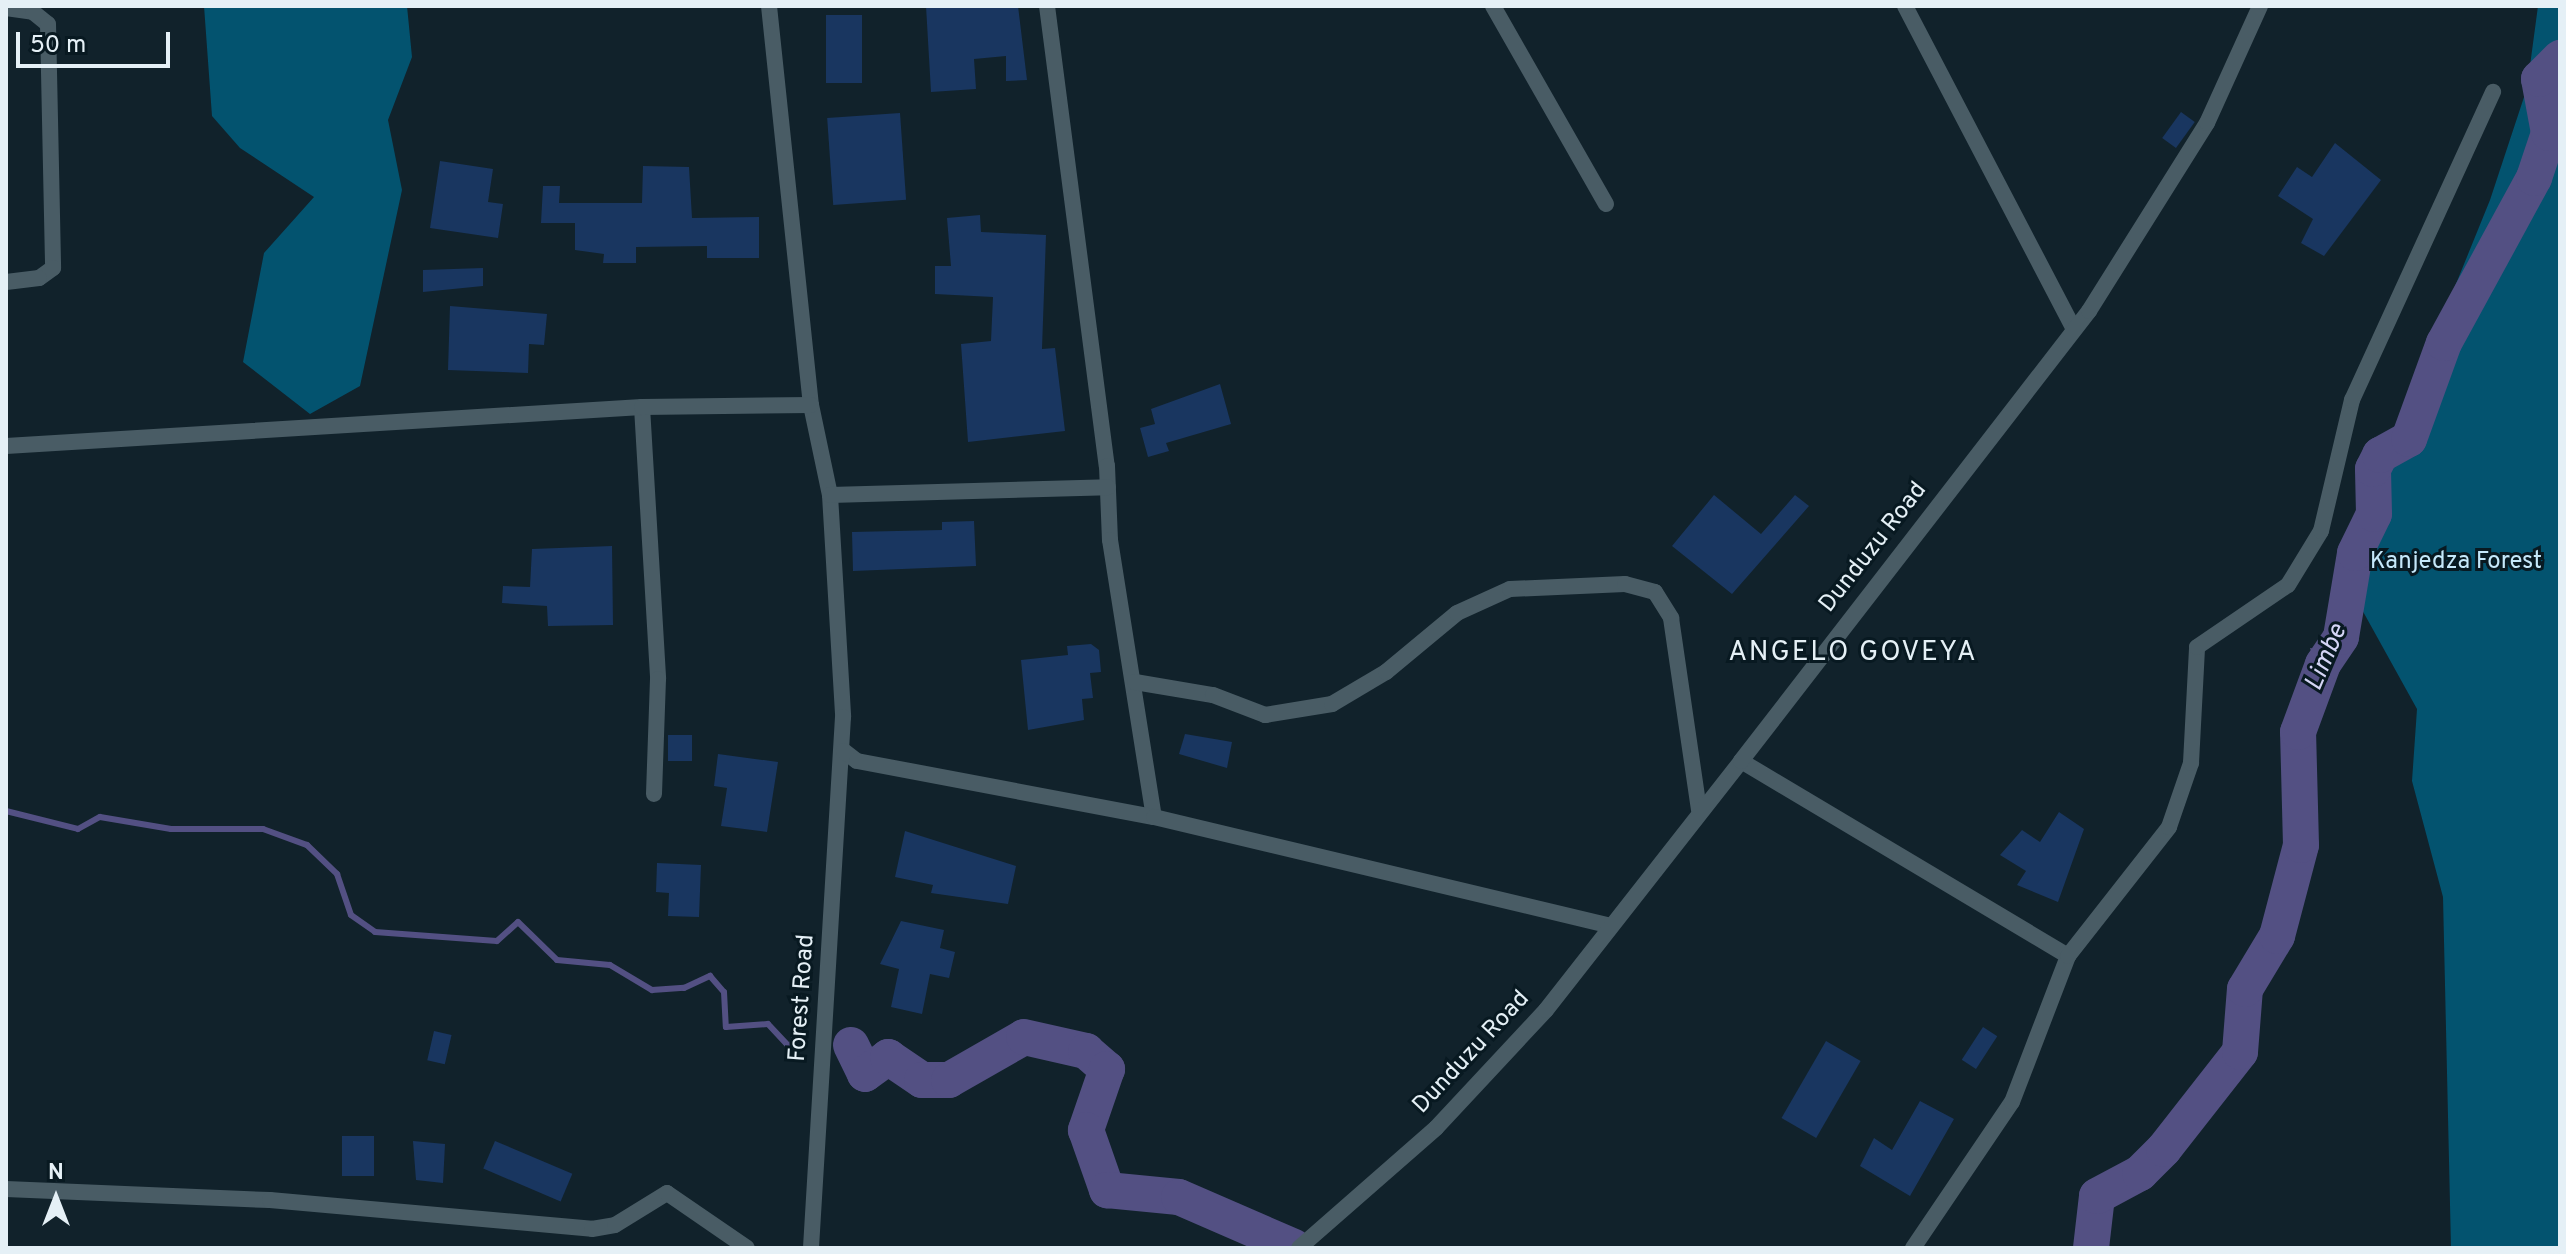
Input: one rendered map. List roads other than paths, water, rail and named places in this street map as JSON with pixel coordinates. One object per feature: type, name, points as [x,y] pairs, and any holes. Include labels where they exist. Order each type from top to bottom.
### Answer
[{"type":"street","name":"Forest Road","points":[[769,6],[811,405],[830,495],[844,751],[811,1248]]},
{"type":"street","points":[[1047,6],[1108,487],[1154,817]]},
{"type":"street","points":[[1493,6],[1606,204]]},
{"type":"street","points":[[1905,6],[2073,328]]},
{"type":"street","name":"Dunduzu Road","points":[[1299,1248],[1436,1128],[1546,1010],[1699,810],[1741,761],[2073,328],[2207,123],[2260,6]]},
{"type":"street","points":[[6,8],[33,12],[48,24],[53,268],[39,278],[6,282]]},
{"type":"street","points":[[1913,1248],[2012,1102],[2068,956],[2169,827],[2191,763],[2197,647],[2288,585],[2321,531],[2352,400],[2493,92]]},
{"type":"street","points":[[6,446],[642,407],[811,405]]},
{"type":"street","points":[[642,407],[658,679],[654,794]]},
{"type":"street","points":[[830,495],[1108,487]]},
{"type":"street","points":[[1135,682],[1213,695],[1265,715],[1332,704],[1386,672],[1457,613],[1510,589],[1625,584],[1655,592],[1671,618],[1699,810]]},
{"type":"street","points":[[844,751],[857,761],[1154,817],[1610,926]]},
{"type":"street","points":[[1741,761],[2068,956]]},
{"type":"street","points":[[6,1189],[270,1200],[592,1229],[615,1225],[667,1193],[747,1248]]},
{"type":"water","points":[[2342,628],[2338,656],[2321,661],[2330,677],[2320,678],[2310,648],[2324,650],[2320,638],[2332,647],[2328,638]]},
{"type":"waterway","name":"Limbe","points":[[2091,1248],[2097,1196],[2140,1173],[2164,1149],[2240,1052],[2245,989],[2277,936],[2301,845],[2298,732],[2323,664],[2341,637],[2355,553],[2374,514],[2373,469],[2380,455],[2409,439],[2444,343],[2534,178],[2549,133],[2539,79],[2560,58]]},
{"type":"waterway","points":[[6,811],[78,829],[100,817],[171,829],[263,829],[307,845],[337,874],[351,915],[375,932],[497,941],[518,922],[557,960],[610,965],[652,990],[684,988],[710,976],[724,992],[726,1027],[768,1024],[790,1048],[799,1029]]},
{"type":"waterway","points":[[851,1045],[865,1074],[888,1057],[922,1080],[949,1080],[1024,1037],[1086,1051],[1107,1069],[1086,1130],[1107,1190],[1179,1197],[1294,1247]]},
{"type":"district","name":"ANGELO GOVEYA","points":[[1853,653]]},
{"type":"park label","name":"Kanjedza Forest","points":[[2456,563]]}]
